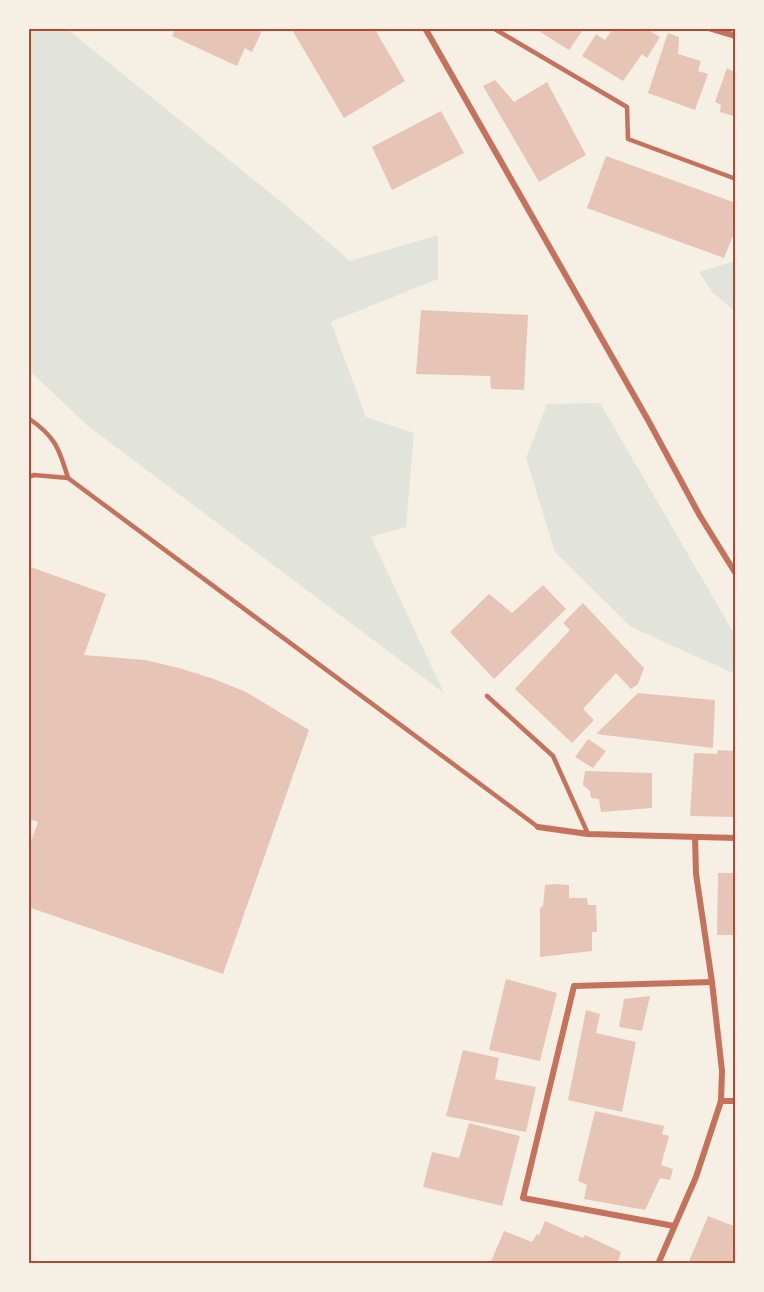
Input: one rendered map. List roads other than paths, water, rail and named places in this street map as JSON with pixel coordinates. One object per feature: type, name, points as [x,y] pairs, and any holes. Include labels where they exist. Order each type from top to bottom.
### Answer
[{"type":"street","points":[[425,28],[648,420],[699,516],[735,574]]},
{"type":"street","points":[[709,28],[735,36]]},
{"type":"street","points":[[538,827],[588,834],[735,838]]},
{"type":"street","points":[[658,1263],[696,1177],[721,1101],[722,1071],[696,874],[695,837]]},
{"type":"street","points":[[674,1226],[523,1198],[574,986],[712,982]]},
{"type":"street","points":[[721,1101],[735,1101]]},
{"type":"lane","points":[[493,28],[627,107],[628,139],[735,179]]},
{"type":"lane","points":[[28,418],[45,430],[59,448],[69,478]]},
{"type":"lane","points":[[28,477],[34,475],[69,478],[538,827]]},
{"type":"lane","points":[[487,696],[553,756],[588,834]]}]
